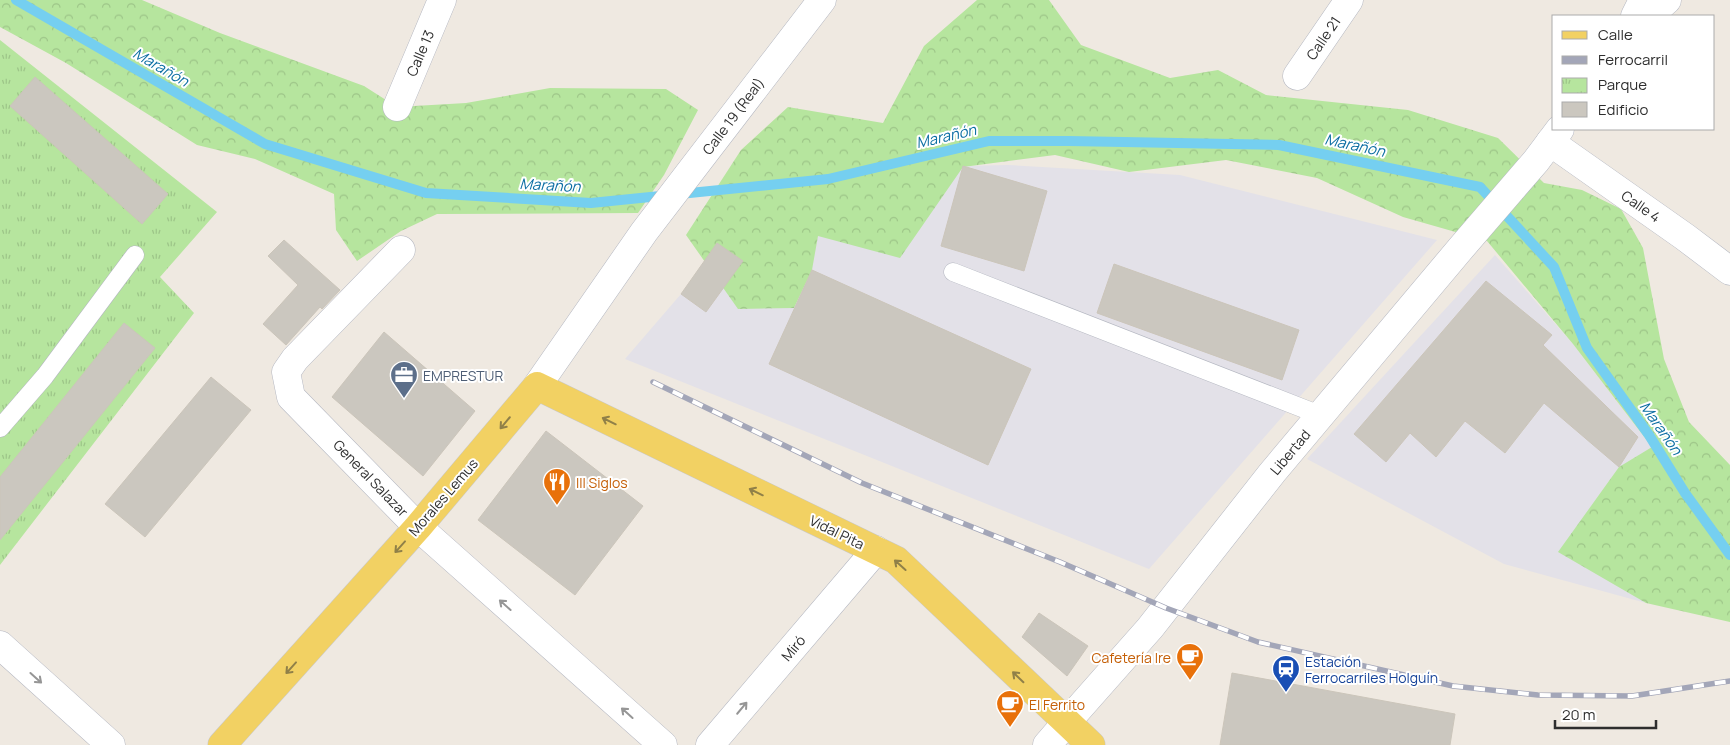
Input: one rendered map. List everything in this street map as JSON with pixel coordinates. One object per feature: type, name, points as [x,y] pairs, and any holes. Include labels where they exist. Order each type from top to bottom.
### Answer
[{"type":"main road","name":"Morales Lemus","points":[[222,745],[418,527],[537,386]]},
{"type":"main road","name":"Vidal Pita","points":[[537,386],[896,560],[1091,745]]},
{"type":"street","name":"Calle 13","points":[[397,106],[442,0]]},
{"type":"street","name":"Calle 21","points":[[1297,76],[1349,0]]},
{"type":"street","points":[[1636,15],[1643,0]]},
{"type":"street","points":[[1651,15],[1667,0]]},
{"type":"street","name":"Calle 19 (Real)","points":[[644,232],[817,1]]},
{"type":"street","name":"Libertad","points":[[1047,745],[1150,628],[1272,473],[1549,144]]},
{"type":"street","name":"Calle 4","points":[[1549,144],[1685,237],[1730,271]]},
{"type":"street","name":"Morales Lemus","points":[[537,386],[644,232]]},
{"type":"street","name":"General Salazar","points":[[401,250],[295,359],[286,372],[292,397],[418,527],[663,745]]},
{"type":"street","name":"Miró","points":[[710,745],[876,550]]},
{"type":"street","points":[[0,645],[111,745]]},
{"type":"lane","points":[[0,428],[45,376],[136,254]]},
{"type":"lane","points":[[953,272],[1320,415]]},
{"type":"shaded area","points":[[1008,165],[1180,175],[1437,240],[1149,569],[625,359],[681,294],[717,243],[963,166]]},
{"type":"shaded area","points":[[1495,255],[1573,344],[1652,447],[1646,603],[1504,564],[1307,459]]},
{"type":"green space","points":[[0,0],[142,0],[220,33],[364,86],[397,107],[466,103],[550,88],[666,89],[698,110],[664,175],[638,213],[437,214],[401,231],[357,261],[336,230],[334,194],[255,159],[197,145],[66,63],[0,27]]},
{"type":"green space","points":[[977,0],[1049,0],[1081,45],[1170,78],[1218,70],[1266,95],[1408,110],[1498,138],[1544,183],[1582,190],[1621,209],[1643,248],[1664,359],[1689,422],[1730,465],[1730,622],[1646,603],[1558,552],[1619,467],[1652,447],[1573,344],[1487,241],[1403,217],[1317,178],[1226,160],[1129,172],[1055,155],[963,167],[900,258],[818,236],[812,270],[794,308],[738,309],[686,235],[741,150],[788,107],[883,123],[924,46]]},
{"type":"green space","points":[[0,40],[217,212],[160,277],[194,313],[0,565]]},
{"type":"building","points":[[35,77],[168,194],[142,224],[10,106]]},
{"type":"building","points":[[963,166],[1047,191],[1024,271],[941,246]]},
{"type":"building","points":[[284,240],[340,290],[322,309],[320,307],[286,345],[263,324],[298,285],[268,256]]},
{"type":"building","points":[[717,243],[743,261],[706,312],[681,294]]},
{"type":"building","points":[[1114,264],[1299,330],[1282,380],[1097,313]]},
{"type":"building","points":[[812,270],[1031,369],[988,465],[769,364]]},
{"type":"building","points":[[1486,281],[1552,335],[1543,345],[1638,437],[1619,467],[1544,403],[1505,453],[1465,421],[1436,457],[1410,433],[1386,462],[1354,434]]},
{"type":"building","points":[[124,323],[155,348],[0,540],[0,477]]},
{"type":"building","points":[[384,332],[475,411],[423,476],[332,397]]},
{"type":"building","points":[[211,377],[251,410],[145,537],[105,504]]},
{"type":"building","points":[[546,431],[643,506],[575,595],[478,520]]},
{"type":"building","points":[[1039,613],[1088,646],[1067,676],[1022,637]]},
{"type":"building","name":"Estación Ferrocarriles Holguín","points":[[1232,673],[1455,714],[1450,745],[1220,745]]},
{"type":"waterway","name":"Marañón","points":[[16,0],[265,144],[426,193],[591,203],[828,179],[989,141],[1279,145],[1480,187],[1554,267],[1587,348],[1649,435],[1685,493],[1730,555]]},
{"type":"railway","points":[[653,382],[862,483],[1060,562],[1166,608],[1258,642],[1453,686],[1538,695],[1632,696],[1730,681]]},
{"type":"place","name":"EMPRESTUR","points":[[404,399]]},
{"type":"place","name":"III Siglos","points":[[557,506]]},
{"type":"place","name":"Cafetería Ire","points":[[1190,681]]},
{"type":"place","name":"Estación Ferrocarriles Holguín","points":[[1286,693]]},
{"type":"place","name":"El Ferrito","points":[[1010,728]]}]
